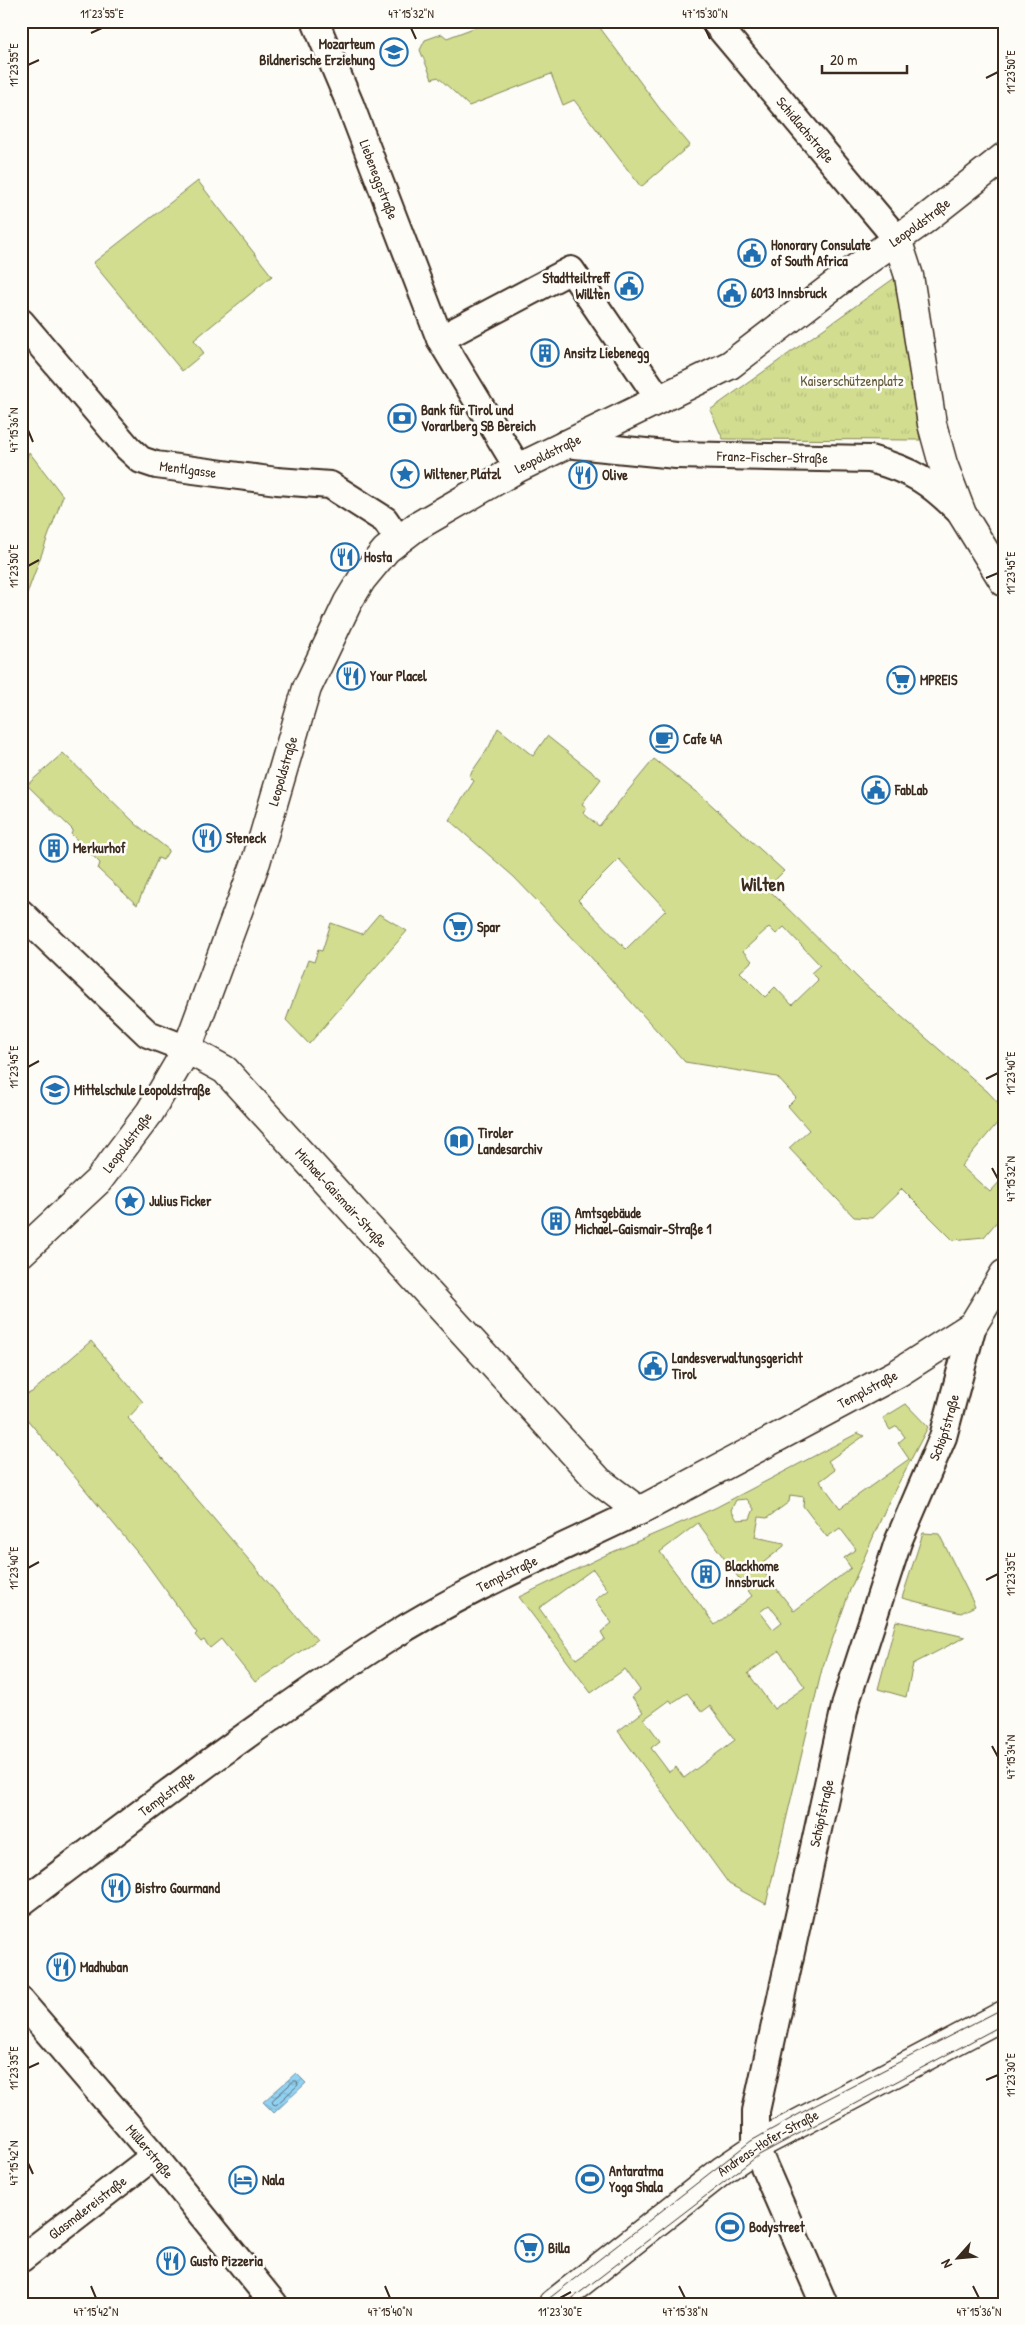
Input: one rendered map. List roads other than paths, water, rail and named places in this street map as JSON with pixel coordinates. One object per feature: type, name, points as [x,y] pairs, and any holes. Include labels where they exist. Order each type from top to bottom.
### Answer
[{"type":"street","name":"Liebeneggstraße","points":[[315,21],[350,104],[440,339],[518,468]]},
{"type":"street","name":"Schidlachstraße","points":[[714,21],[897,239]]},
{"type":"street","name":"Leopoldstraße","points":[[21,1253],[98,1181],[150,1112],[187,1049],[256,862],[308,688],[348,602],[369,570],[398,539],[464,498],[564,444],[730,365],[931,215],[1004,157]]},
{"type":"street","name":"Franz-Fischer-Straße","points":[[897,239],[909,276],[932,424],[943,464],[962,514]]},
{"type":"street","points":[[440,339],[571,270],[659,399]]},
{"type":"street","name":"Mentlgasse","points":[[21,322],[128,448],[141,460],[156,465],[258,479],[330,485],[385,520],[398,539]]},
{"type":"street","name":"Franz-Fischer-Straße","points":[[564,444],[676,456],[870,459],[901,468],[936,487],[962,514],[1002,574]]},
{"type":"street","name":"Michael-Gaismair-Straße","points":[[21,913],[148,1034],[187,1049],[225,1070],[599,1481],[639,1511]]},
{"type":"street","name":"Templstraße","points":[[21,1903],[194,1773],[387,1639],[463,1596],[639,1511],[898,1373],[973,1325],[1004,1274]]},
{"type":"street","name":"Schöpfstraße","points":[[824,2304],[756,2148],[756,2112],[846,1702],[898,1542],[943,1437],[973,1325]]},
{"type":"street","name":"Müllerstraße","points":[[21,2001],[154,2156],[274,2304]]},
{"type":"street","name":"Andreas-Hofer-Straße","points":[[553,2304],[723,2170],[756,2148],[796,2124],[1004,2015]]},
{"type":"street","name":"Glasmalereistraße","points":[[21,2259],[154,2156]]},
{"type":"water","points":[[296,2073],[306,2083],[274,2113],[263,2102]]},
{"type":"tram line","points":[[542,2304],[751,2141],[810,2108],[1004,2008]]},
{"type":"tram line","points":[[565,2304],[759,2155],[1004,2024]]},
{"type":"place","name":"Mozarteum Bildnerische Erziehung","points":[[394,52]]},
{"type":"place","name":"Honorary Consulate of South Africa","points":[[752,253]]},
{"type":"place","name":"Stadtteiltreff Willten","points":[[629,286]]},
{"type":"place","name":"6013 Innsbruck","points":[[732,293]]},
{"type":"place","name":"Ansitz Liebenegg","points":[[545,353]]},
{"type":"place","name":"Bank für Tirol und Vorarlberg SB Bereich","points":[[402,418]]},
{"type":"place","name":"Wiltener Platzl","points":[[405,474]]},
{"type":"place","name":"Olive","points":[[583,475]]},
{"type":"place","name":"Hosta","points":[[345,557]]},
{"type":"place","name":"Your Placel","points":[[351,676]]},
{"type":"place","name":"MPREIS","points":[[901,680]]},
{"type":"place","name":"Cafe 4A","points":[[664,739]]},
{"type":"place","name":"FabLab","points":[[876,790]]},
{"type":"place","name":"Steneck","points":[[207,838]]},
{"type":"place","name":"Merkurhof","points":[[54,848]]},
{"type":"place","name":"Spar","points":[[458,927]]},
{"type":"place","name":"Mittelschule Leopoldstraße","points":[[55,1090]]},
{"type":"place","name":"Tiroler Landesarchiv","points":[[459,1141]]},
{"type":"place","name":"Julius Ficker","points":[[130,1201]]},
{"type":"place","name":"Amtsgebäude Michael-Gaismair-Straße 1","points":[[556,1221]]},
{"type":"place","name":"Landesverwaltungsgericht Tirol","points":[[653,1366]]},
{"type":"place","name":"Blackhome Innsbruck","points":[[706,1574]]},
{"type":"place","name":"Bistro Gourmand","points":[[116,1888]]},
{"type":"place","name":"Madhuban","points":[[61,1967]]},
{"type":"place","name":"Antaratma Yoga Shala","points":[[590,2179]]},
{"type":"place","name":"Nala","points":[[243,2180]]},
{"type":"place","name":"Bodystreet","points":[[730,2227]]},
{"type":"place","name":"Billa","points":[[529,2248]]},
{"type":"place","name":"Gusto Pizzeria","points":[[171,2261]]},
{"type":"district","name":"Wilten","points":[[763,884]]},
{"type":"park label","name":"Kaiserschützenplatz","points":[[852,381]]}]
